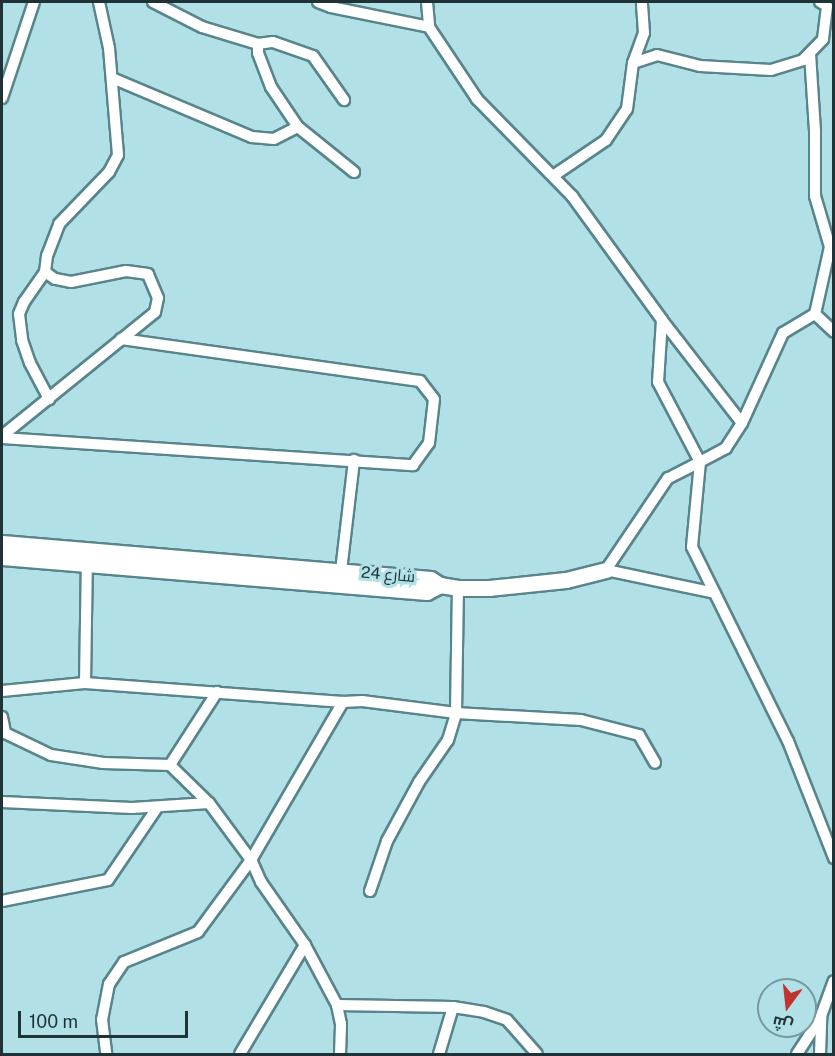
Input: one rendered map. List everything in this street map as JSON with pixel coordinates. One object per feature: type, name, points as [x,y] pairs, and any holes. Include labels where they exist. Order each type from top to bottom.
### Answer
[{"type":"street","points":[[2,98],[7,65],[34,2]]},
{"type":"street","points":[[49,399],[30,363],[22,340],[19,314],[24,302],[45,272],[47,256],[59,224],[109,172],[118,155],[109,48],[99,2]]},
{"type":"street","points":[[153,2],[202,27],[258,44],[273,42],[312,56],[344,100]]},
{"type":"street","points":[[318,2],[331,7],[429,27]]},
{"type":"street","points":[[427,2],[429,27],[477,99],[572,196],[662,320],[742,423]]},
{"type":"street","points":[[553,176],[606,140],[627,109],[633,63],[644,33],[642,2]]},
{"type":"street","points":[[633,63],[657,55],[700,66],[771,70],[803,60],[823,39],[827,4]]},
{"type":"street","points":[[258,44],[258,53],[271,87],[298,127],[354,172]]},
{"type":"street","points":[[606,570],[668,478],[726,448],[742,423],[783,333],[815,314],[830,247],[815,196],[815,131],[810,54]]},
{"type":"street","points":[[112,78],[252,137],[274,139],[298,127]]},
{"type":"street","points":[[2,437],[155,312],[158,298],[148,274],[126,271],[70,282],[55,279],[45,272]]},
{"type":"street","points":[[815,314],[834,332]]},
{"type":"street","points":[[662,320],[658,382],[700,462],[692,547],[788,741],[834,858]]},
{"type":"street","points":[[2,437],[413,465],[429,443],[434,399],[420,381],[121,339]]},
{"type":"street","points":[[341,572],[354,460]]},
{"type":"street","name":"شارع 24","points":[[2,543],[87,556],[427,592],[440,585]]},
{"type":"street","points":[[86,683],[87,556]]},
{"type":"street","name":"شارع 24","points":[[2,557],[87,556],[341,572],[430,579],[440,585]]},
{"type":"street","points":[[440,585],[458,588],[489,588],[566,580],[606,570],[715,593]]},
{"type":"street","points":[[370,891],[387,841],[418,782],[448,740],[456,712],[458,588]]},
{"type":"street","points":[[2,691],[86,683],[343,702],[362,701],[456,712],[580,720],[609,725],[639,735],[655,763]]},
{"type":"street","points":[[170,765],[217,692]]},
{"type":"street","points":[[106,1054],[102,1019],[109,984],[124,962],[198,932],[250,860],[343,702]]},
{"type":"street","points":[[2,717],[5,733],[51,755],[103,763],[170,765],[209,803],[250,860],[261,882],[305,945],[337,1005],[341,1024],[340,1054]]},
{"type":"street","points":[[2,802],[157,808],[209,803]]},
{"type":"street","points":[[2,901],[108,880],[157,808]]},
{"type":"street","points":[[240,1054],[305,945]]},
{"type":"street","points":[[796,1054],[821,1016],[834,981]]},
{"type":"street","points":[[337,1005],[453,1007],[484,1012],[507,1020],[537,1054]]},
{"type":"street","points":[[439,1054],[453,1007]]},
{"type":"street","points":[[819,1054],[821,1016]]}]
